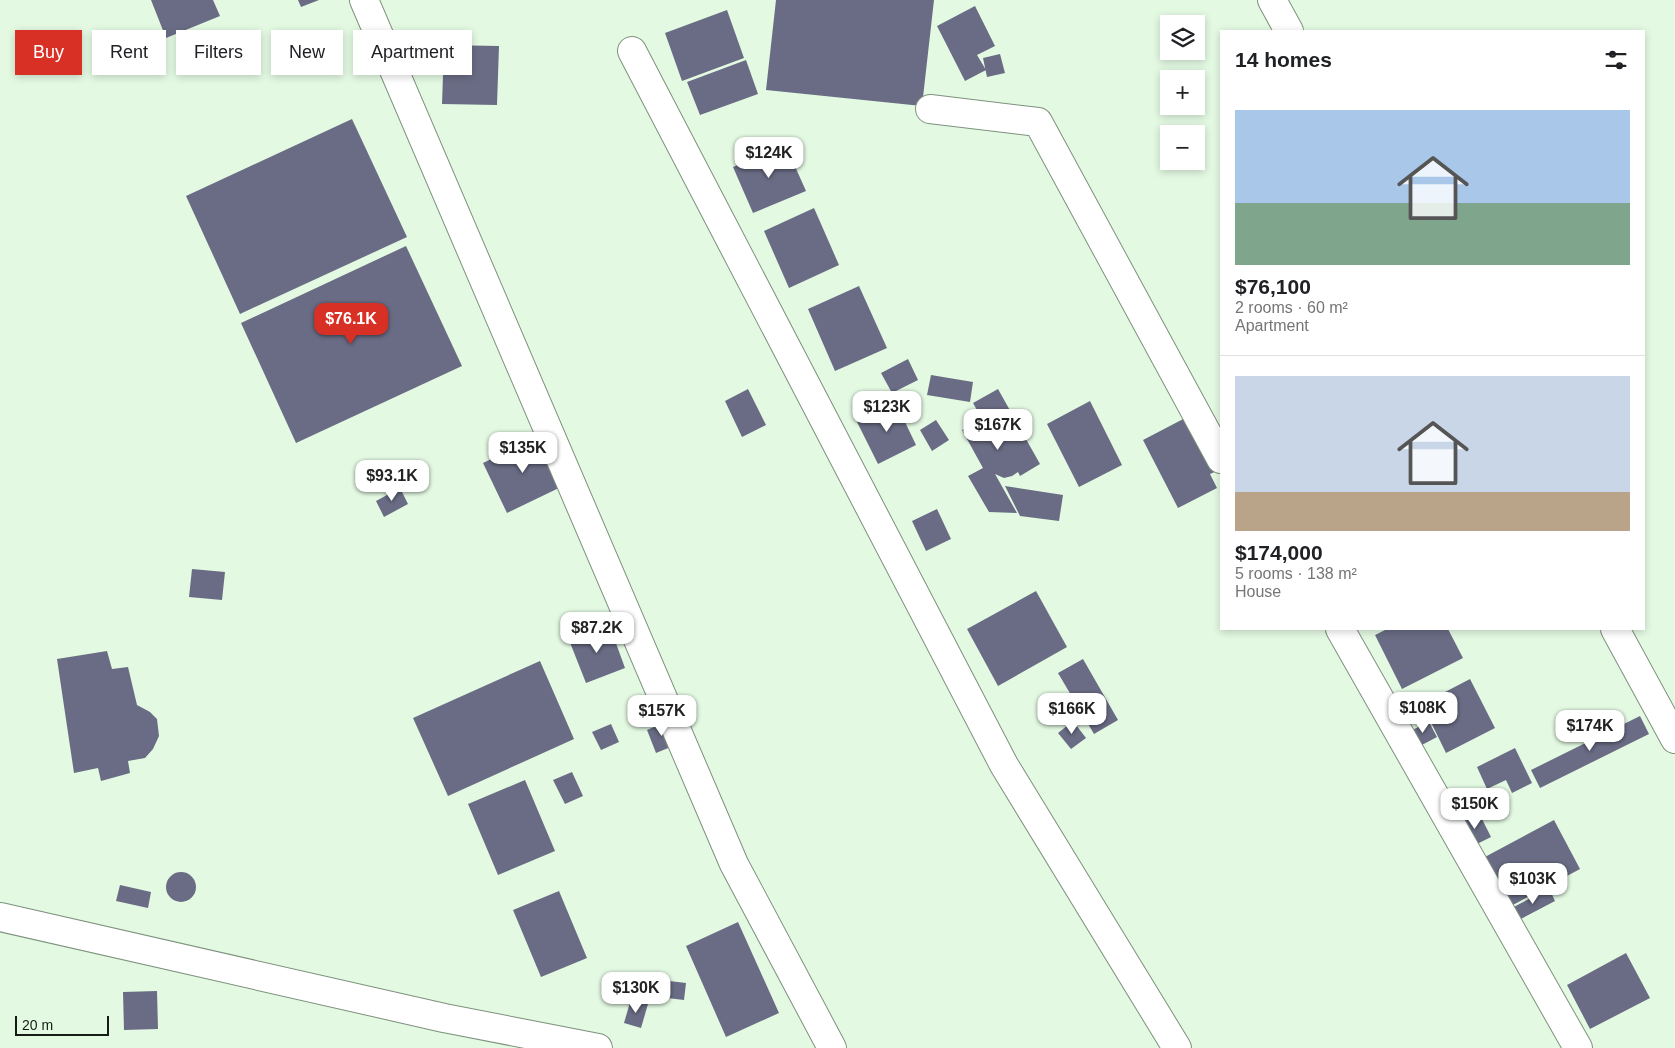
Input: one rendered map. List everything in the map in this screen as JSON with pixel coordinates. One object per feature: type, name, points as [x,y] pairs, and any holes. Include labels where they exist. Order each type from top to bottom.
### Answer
[{"type":"street","points":[[364,0],[734,864],[832,1048]]},
{"type":"street","points":[[1272,0],[1288,30]]},
{"type":"street","points":[[632,51],[1004,765],[1177,1048]]},
{"type":"street","points":[[930,109],[1038,122],[1220,457]]},
{"type":"street","points":[[1341,630],[1578,1048]]},
{"type":"street","points":[[1616,630],[1675,739]]},
{"type":"street","points":[[0,917],[444,1018],[598,1048]]},
{"type":"building","points":[[151,0],[213,0],[220,16],[186,30],[176,30],[176,34],[166,38],[166,30],[163,30]]},
{"type":"building","points":[[298,0],[319,0],[301,7]]},
{"type":"building","points":[[776,0],[934,0],[922,106],[766,90]]},
{"type":"building","points":[[975,6],[995,46],[977,55],[986,70],[965,81],[937,26]]},
{"type":"building","points":[[727,10],[744,58],[682,81],[665,33]]},
{"type":"building","points":[[472,46],[499,46],[497,105],[442,104],[443,75],[472,75]]},
{"type":"building","points":[[1000,54],[1005,73],[987,77],[983,58]]},
{"type":"building","points":[[746,60],[758,94],[700,115],[687,82]]},
{"type":"building","points":[[352,119],[407,237],[240,314],[186,196]]},
{"type":"building","points":[[785,144],[806,191],[753,213],[733,167]]},
{"type":"building","points":[[814,208],[839,265],[789,288],[764,231]]},
{"type":"building","points":[[406,246],[462,366],[296,443],[241,323]]},
{"type":"building","points":[[859,286],[887,348],[835,371],[808,309]]},
{"type":"building","points":[[908,359],[918,380],[892,393],[881,373]]},
{"type":"building","points":[[931,375],[973,382],[970,402],[927,395]]},
{"type":"building","points":[[748,389],[766,425],[742,437],[725,401]]},
{"type":"building","points":[[998,389],[1040,464],[1020,476],[1018,472],[1004,478],[995,474],[1017,513],[989,512],[968,476],[983,468],[962,430],[982,419],[973,403]]},
{"type":"building","points":[[1090,401],[1122,465],[1079,487],[1047,424]]},
{"type":"building","points":[[896,403],[916,445],[878,464],[857,422]]},
{"type":"building","points":[[1189,416],[1217,471],[1210,474],[1217,488],[1178,508],[1143,440]]},
{"type":"building","points":[[936,420],[949,440],[932,451],[920,430]]},
{"type":"building","points":[[540,436],[563,486],[507,513],[483,463]]},
{"type":"building","points":[[1005,486],[1063,495],[1059,521],[1020,516]]},
{"type":"building","points":[[400,488],[408,504],[384,517],[376,501]]},
{"type":"building","points":[[937,509],[951,539],[926,551],[912,521]]},
{"type":"building","points":[[192,569],[225,572],[222,600],[189,597]]},
{"type":"building","points":[[1036,591],[1067,647],[998,686],[967,629]]},
{"type":"building","points":[[609,624],[625,668],[586,683],[569,640]]},
{"type":"building","points":[[1385,630],[1449,630],[1463,658],[1402,689],[1375,635]]},
{"type":"building","points":[[107,651],[112,669],[128,667],[137,705],[150,712],[157,719],[159,736],[153,749],[145,758],[128,761],[130,773],[101,781],[98,768],[74,773],[57,659]]},
{"type":"building","points":[[1083,659],[1118,720],[1094,734],[1058,673]]},
{"type":"building","points":[[540,661],[574,739],[448,796],[413,718]]},
{"type":"building","points":[[1470,679],[1495,728],[1446,753],[1422,704]]},
{"type":"building","points":[[1640,716],[1649,734],[1540,788],[1531,770]]},
{"type":"building","points":[[668,721],[678,744],[656,753],[647,730]]},
{"type":"building","points":[[1073,721],[1086,738],[1071,749],[1058,733]]},
{"type":"building","points":[[1429,722],[1437,737],[1418,747],[1410,731]]},
{"type":"building","points":[[611,724],[619,742],[601,750],[592,732]]},
{"type":"building","points":[[1515,748],[1532,783],[1512,793],[1506,780],[1487,789],[1477,767]]},
{"type":"building","points":[[572,772],[583,796],[565,804],[553,780]]},
{"type":"building","points":[[525,780],[555,851],[498,875],[468,804]]},
{"type":"building","points":[[1479,813],[1491,837],[1471,847],[1459,823]]},
{"type":"building","points":[[1554,820],[1580,869],[1509,907],[1483,858]]},
{"type":"building","points":[[181,872],[192,876],[196,887],[192,898],[181,902],[170,898],[166,887],[170,876]]},
{"type":"building","points":[[120,885],[151,892],[148,908],[116,901]]},
{"type":"building","points":[[1549,888],[1555,901],[1517,921],[1510,909]]},
{"type":"building","points":[[559,891],[587,958],[541,977],[513,910]]},
{"type":"building","points":[[738,922],[779,1013],[726,1037],[686,946]]},
{"type":"building","points":[[1626,953],[1650,998],[1590,1029],[1567,985]]},
{"type":"building","points":[[661,980],[686,983],[684,1000],[659,997]]},
{"type":"building","points":[[157,991],[158,1029],[124,1030],[123,992]]},
{"type":"building","points":[[631,999],[648,1004],[641,1028],[624,1023]]}]
